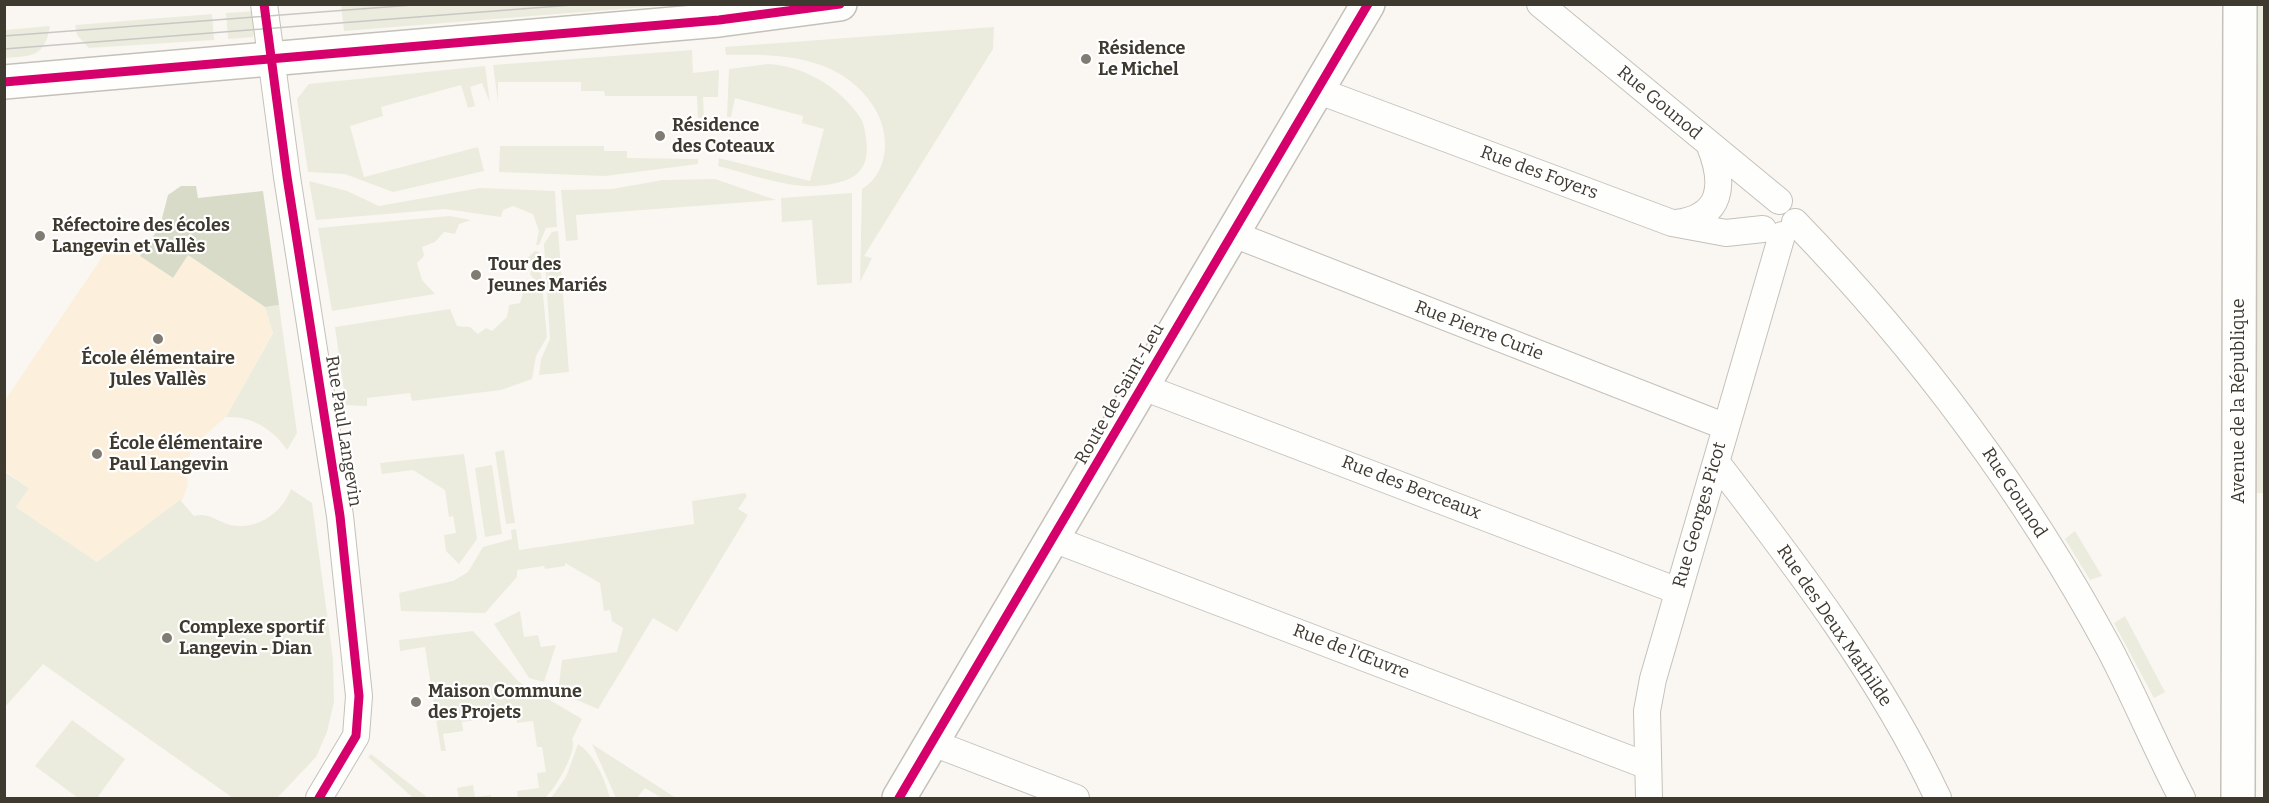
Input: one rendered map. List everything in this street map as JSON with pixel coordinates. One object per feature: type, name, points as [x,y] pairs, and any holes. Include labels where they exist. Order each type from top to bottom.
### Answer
[{"type":"main road","points":[[4,82],[719,20],[840,4]]},
{"type":"main road","name":"Route de Saint-Leu","points":[[900,798],[1320,91],[1368,4]]},
{"type":"main road","name":"Avenue de la République","points":[[2238,798],[2240,4]]},
{"type":"street","name":"Rue Paul Langevin","points":[[264,4],[336,493],[359,696],[356,736],[319,798]]},
{"type":"street","name":"Rue Gounod","points":[[1540,4],[1710,146],[1779,201],[1790,205],[1780,229],[1920,362],[1992,458],[2066,572],[2108,647],[2182,798]]},
{"type":"street","name":"Rue des Foyers","points":[[1320,91],[1672,223],[1726,233],[1780,229]]},
{"type":"street","points":[[1672,223],[1697,218],[1713,203],[1720,182],[1710,146]]},
{"type":"street","name":"Rue Georges Picot","points":[[1649,798],[1650,693],[1717,463],[1724,426],[1780,229]]},
{"type":"street","name":"Rue Pierre Curie","points":[[1233,234],[1724,426]]},
{"type":"street","name":"Rue des Berceaux","points":[[1143,387],[1188,401],[1678,591]]},
{"type":"street","name":"Rue des Deux Mathilde","points":[[1717,463],[1776,539],[1855,654],[1899,725],[1938,798]]},
{"type":"street","name":"Rue de l'Œuvre","points":[[1053,538],[1648,766]]},
{"type":"street","points":[[933,743],[1076,798]]},
{"type":"shaded area","points":[[341,4],[670,5],[344,31]]},
{"type":"shaded area","points":[[2264,4],[2264,493],[2251,493],[2255,5]]},
{"type":"shaded area","points":[[257,11],[253,37],[228,39],[226,13]]},
{"type":"shaded area","points":[[212,14],[214,40],[89,48],[77,35],[75,25]]},
{"type":"shaded area","points":[[50,26],[45,44],[36,53],[23,57],[5,58],[5,30]]},
{"type":"shaded area","points":[[994,27],[993,49],[864,256],[872,258],[860,282],[862,189],[879,171],[885,147],[883,128],[876,111],[855,85],[840,74],[823,66],[785,57],[726,55],[725,47]]},
{"type":"shaded area","points":[[692,50],[693,73],[719,70],[718,97],[703,97],[704,118],[698,118],[697,96],[605,96],[604,91],[581,91],[581,82],[498,82],[498,102],[493,65]]},
{"type":"shaded area","points":[[768,64],[794,69],[818,79],[839,94],[857,113],[864,128],[867,151],[861,169],[855,175],[838,183],[805,186],[792,185],[718,166],[719,158],[810,181],[824,129],[802,123],[803,116],[735,98],[731,117],[727,117],[729,69]]},
{"type":"shaded area","points":[[485,66],[490,103],[482,83],[470,87],[475,106],[468,108],[461,85],[381,107],[383,116],[350,126],[364,177],[478,147],[484,171],[393,192],[345,174],[308,172],[297,99],[309,84]]},
{"type":"shaded area","points":[[500,146],[604,146],[604,151],[627,151],[627,158],[698,159],[698,164],[605,176],[499,172]]},
{"type":"shaded area","points":[[715,179],[776,200],[576,215],[578,240],[566,241],[561,190],[612,189],[663,180]]},
{"type":"shaded area","points":[[309,181],[347,191],[379,206],[480,188],[555,191],[557,227],[546,228],[539,245],[536,245],[539,231],[533,214],[513,206],[503,210],[501,217],[445,209],[316,220]]},
{"type":"shaded area","points":[[852,193],[852,283],[817,285],[812,220],[782,222],[781,198]]},
{"type":"shaded area","points":[[449,216],[471,220],[459,224],[455,234],[444,232],[435,242],[422,247],[424,256],[417,263],[422,280],[435,294],[332,311],[318,228]]},
{"type":"shaded area","points":[[558,231],[569,372],[539,375],[541,359],[550,339],[544,244],[552,232]]},
{"type":"shaded area","points":[[115,238],[172,278],[188,255],[265,307],[273,332],[226,417],[192,447],[186,468],[188,484],[183,499],[97,562],[15,506],[28,487],[5,471],[5,400]]},
{"type":"shaded area","points":[[535,251],[539,252],[547,337],[536,356],[532,379],[501,390],[412,401],[410,393],[367,398],[367,406],[346,405],[335,327],[450,309],[457,326],[470,327],[478,334],[486,328],[492,331],[507,317],[509,305],[520,303],[524,290],[532,285],[534,279],[530,274],[533,265],[526,259]]},
{"type":"shaded area","points":[[279,305],[297,433],[287,450],[261,425],[245,419],[226,417],[273,333],[265,307]]},
{"type":"shaded area","points":[[504,450],[515,523],[506,524],[495,452]]},
{"type":"shaded area","points":[[464,454],[477,539],[459,564],[446,551],[444,535],[456,533],[453,516],[449,517],[445,490],[413,470],[382,474],[380,463]]},
{"type":"shaded area","points":[[492,465],[502,534],[485,537],[475,468]]},
{"type":"shaded area","name":"Complexe sportif Langevin - Dian","points":[[5,472],[29,488],[16,507],[97,562],[180,500],[194,516],[208,516],[230,525],[240,526],[268,518],[282,505],[291,489],[312,503],[333,659],[334,702],[327,732],[316,757],[277,798],[233,798],[43,664],[5,707]]},
{"type":"shaded area","points":[[745,493],[747,496],[738,509],[748,515],[677,632],[653,618],[598,709],[558,692],[562,660],[617,652],[623,628],[612,621],[610,610],[604,611],[600,583],[565,563],[565,566],[545,569],[544,566],[517,570],[517,577],[485,613],[401,611],[399,593],[453,581],[468,572],[483,547],[512,539],[511,530],[516,529],[519,550],[694,524],[692,501]]},
{"type":"shaded area","points":[[2075,531],[2102,576],[2090,580],[2065,539]]},
{"type":"shaded area","points":[[520,611],[524,637],[538,635],[541,647],[556,645],[544,682],[529,678],[494,624]]},
{"type":"shaded area","points":[[2125,616],[2165,692],[2154,698],[2114,623]]},
{"type":"shaded area","points":[[473,631],[519,682],[582,719],[572,739],[573,745],[569,761],[545,798],[518,798],[517,791],[539,788],[537,773],[546,772],[542,747],[537,747],[533,721],[517,723],[515,711],[498,713],[499,717],[462,722],[463,731],[443,734],[446,751],[441,751],[425,647],[400,651],[399,640]]},
{"type":"shaded area","points":[[72,720],[125,759],[97,798],[78,798],[35,766]]},
{"type":"shaded area","points":[[578,744],[594,761],[610,798],[551,798],[566,777]]},
{"type":"shaded area","points":[[592,744],[676,798],[662,798],[645,788],[637,798],[616,798]]},
{"type":"shaded area","points":[[371,754],[428,798],[413,798],[368,757]]},
{"type":"shaded area","points":[[473,785],[475,797],[491,795],[491,798],[459,798],[457,788]]},
{"type":"green space","points":[[181,186],[196,186],[198,198],[263,191],[279,305],[265,307],[188,255],[173,278],[140,256],[160,226],[168,195]]},
{"type":"tram line","points":[[4,36],[426,4]]},
{"type":"tram line","points":[[4,49],[585,4]]},
{"type":"tram line","points":[[2264,99],[2264,119]]},
{"type":"cycle path","points":[[264,4],[287,177],[340,516],[359,696],[356,736],[319,798]]},
{"type":"cycle path","points":[[4,82],[719,20],[840,4]]},
{"type":"cycle path","points":[[899,798],[1368,4]]},
{"type":"place","name":"Résidence Le Michel","points":[[1086,59]]},
{"type":"place","name":"Résidence des Coteaux","points":[[660,136]]},
{"type":"place","name":"Réfectoire des écoles Langevin et Vallès","points":[[40,236]]},
{"type":"place","name":"Tour des Jeunes Mariés","points":[[476,275]]},
{"type":"place","name":"École élémentaire Jules Vallès","points":[[158,339]]},
{"type":"place","name":"École élémentaire Paul Langevin","points":[[97,454]]},
{"type":"place","name":"Complexe sportif Langevin - Dian","points":[[167,638]]},
{"type":"place","name":"Maison Commune des Projets","points":[[416,702]]}]
